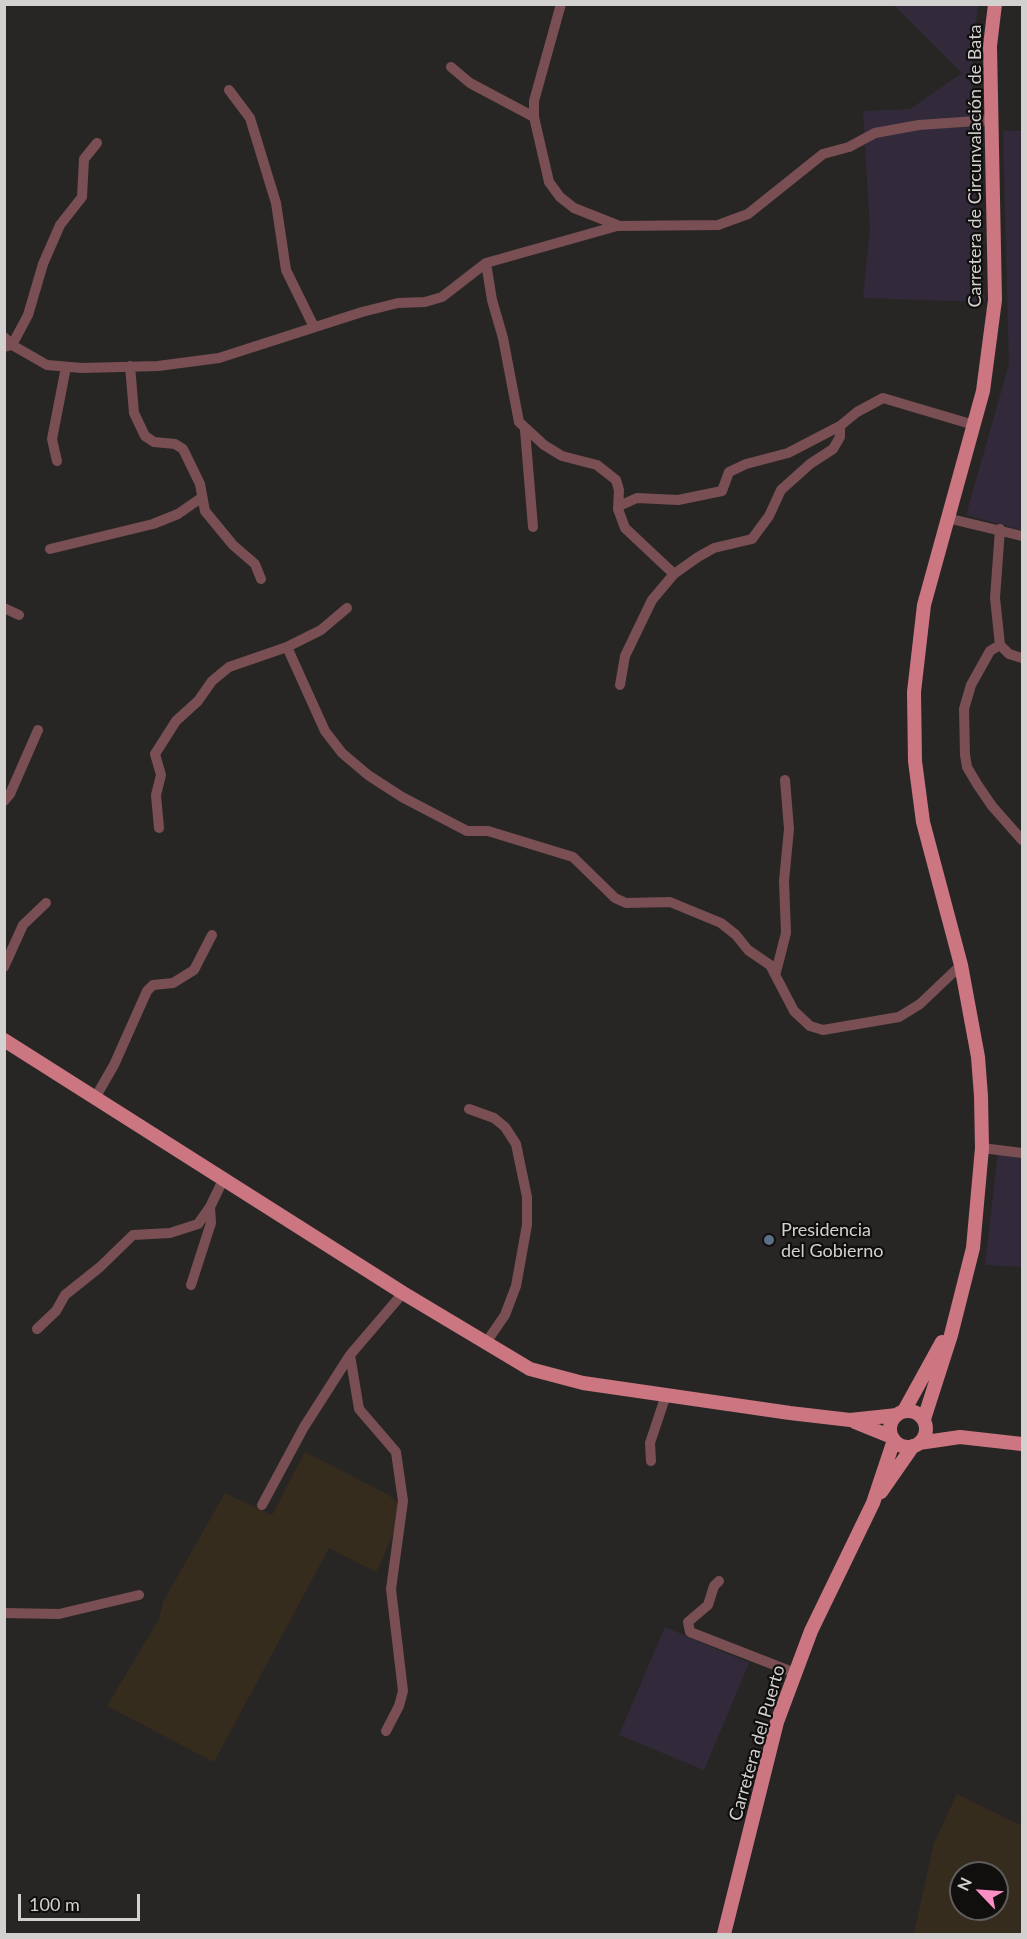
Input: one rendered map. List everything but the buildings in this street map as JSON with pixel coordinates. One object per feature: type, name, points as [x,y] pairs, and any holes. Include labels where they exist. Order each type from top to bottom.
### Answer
[{"type":"main road","name":"Carretera de Circunvalación de Bata","points":[[925,1421],[973,1248],[982,1148],[978,1057],[961,965],[923,822],[915,761],[914,692],[924,605],[946,518],[983,391],[995,300],[990,46],[995,4]]},
{"type":"main road","points":[[4,1040],[485,1344],[543,1374],[583,1383],[850,1420],[917,1413],[925,1421],[960,1437]]},
{"type":"main road","name":"Carretera de Circunvalación de Bata","points":[[900,1413],[956,1316]]},
{"type":"main road","points":[[893,1439],[891,1425],[900,1413]]},
{"type":"main road","points":[[850,1420],[893,1439],[903,1446],[960,1437],[1023,1444]]},
{"type":"main road","points":[[916,1445],[926,1434],[925,1421]]},
{"type":"main road","name":"Carretera del Puerto","points":[[724,1935],[777,1722],[811,1631],[873,1503],[893,1439]]},
{"type":"main road","name":"Carretera del Puerto","points":[[873,1503],[916,1445]]},
{"type":"street","points":[[561,4],[534,101],[534,117],[549,182],[560,197],[574,208],[617,225]]},
{"type":"street","points":[[451,67],[470,83],[534,117]]},
{"type":"street","points":[[229,90],[250,118],[276,203],[286,270],[314,327]]},
{"type":"street","points":[[97,143],[84,159],[82,197],[60,225],[33,293],[28,315],[7,343],[47,365],[130,366],[219,358],[398,303],[425,303],[442,297],[486,263],[617,225],[718,225],[748,214],[823,154],[849,147],[875,133],[919,125],[990,120]]},
{"type":"street","points":[[486,263],[516,414],[525,430],[533,527]]},
{"type":"street","points":[[130,366],[134,413],[145,436],[154,442],[175,444],[183,449],[198,479],[205,511],[233,544],[255,564],[261,579]]},
{"type":"street","points":[[57,461],[52,439],[66,367]]},
{"type":"street","points":[[619,506],[637,498],[678,500],[722,491],[729,472],[746,464],[778,458],[840,426],[857,412],[883,398],[974,425]]},
{"type":"street","points":[[620,685],[625,656],[652,600],[674,574],[714,548],[752,539],[769,516],[781,490],[810,464],[833,449],[840,437],[840,426]]},
{"type":"street","points":[[525,430],[562,456],[597,465],[605,470],[618,485],[619,506],[627,533],[674,574]]},
{"type":"street","points":[[50,549],[153,524],[178,514],[201,498]]},
{"type":"street","points":[[946,518],[1023,536]]},
{"type":"street","points":[[1000,529],[995,598],[1000,645],[1009,654],[1023,658]]},
{"type":"street","points":[[4,608],[19,615]]},
{"type":"street","points":[[159,828],[156,795],[161,775],[155,754],[176,721],[198,700],[212,681],[229,667],[287,647],[321,630],[347,608]]},
{"type":"street","points":[[1000,645],[990,651],[971,685],[964,709],[965,755],[967,767],[976,784],[992,806],[1023,840]]},
{"type":"street","points":[[287,647],[325,731],[342,753],[368,775],[402,797],[467,831],[488,831],[573,857],[615,898],[626,903],[670,902],[721,923],[776,972],[794,1011],[810,1026],[823,1030],[899,1017],[920,1004],[961,965]]},
{"type":"street","points":[[4,801],[10,794],[38,730]]},
{"type":"street","points":[[776,972],[786,933],[784,881],[789,829],[785,780]]},
{"type":"street","points":[[4,967],[22,926],[46,903]]},
{"type":"street","points":[[95,1098],[114,1065],[147,991],[153,985],[173,983],[194,970],[212,935]]},
{"type":"street","points":[[469,1109],[494,1118],[505,1127],[516,1144],[527,1197],[527,1225],[516,1286],[505,1315],[485,1344]]},
{"type":"street","points":[[982,1148],[1023,1153]]},
{"type":"street","points":[[37,1329],[56,1311],[65,1295],[133,1236],[185,1230],[198,1224],[210,1207],[224,1178]]},
{"type":"street","points":[[191,1285],[211,1223],[210,1207]]},
{"type":"street","points":[[262,1505],[304,1427],[350,1355],[403,1293]]},
{"type":"street","points":[[350,1355],[358,1409],[396,1452],[403,1501],[391,1589],[403,1691],[399,1706],[386,1731]]},
{"type":"street","points":[[651,1461],[650,1443],[666,1395]]},
{"type":"street","points":[[719,1581],[714,1586],[708,1605],[688,1622],[690,1632],[795,1673]]},
{"type":"street","points":[[4,1613],[59,1614],[139,1595]]},
{"type":"shaded area","points":[[894,5],[978,5],[973,52],[972,156],[985,302],[863,298],[870,230],[863,111],[910,109],[962,73]]},
{"type":"shaded area","points":[[1003,131],[1022,131],[1022,530],[966,515],[1009,364]]},
{"type":"shaded area","points":[[998,1153],[1022,1156],[1022,1267],[985,1265]]},
{"type":"shaded area","points":[[305,1452],[387,1494],[400,1504],[398,1524],[376,1572],[329,1548],[214,1762],[107,1706],[159,1619],[163,1602],[225,1493],[272,1515]]},
{"type":"shaded area","points":[[665,1627],[749,1663],[704,1770],[619,1735]]},
{"type":"shaded area","points":[[957,1794],[1022,1826],[1022,1934],[914,1934],[934,1843]]},
{"type":"place","name":"Presidencia del Gobierno","points":[[769,1240]]}]
